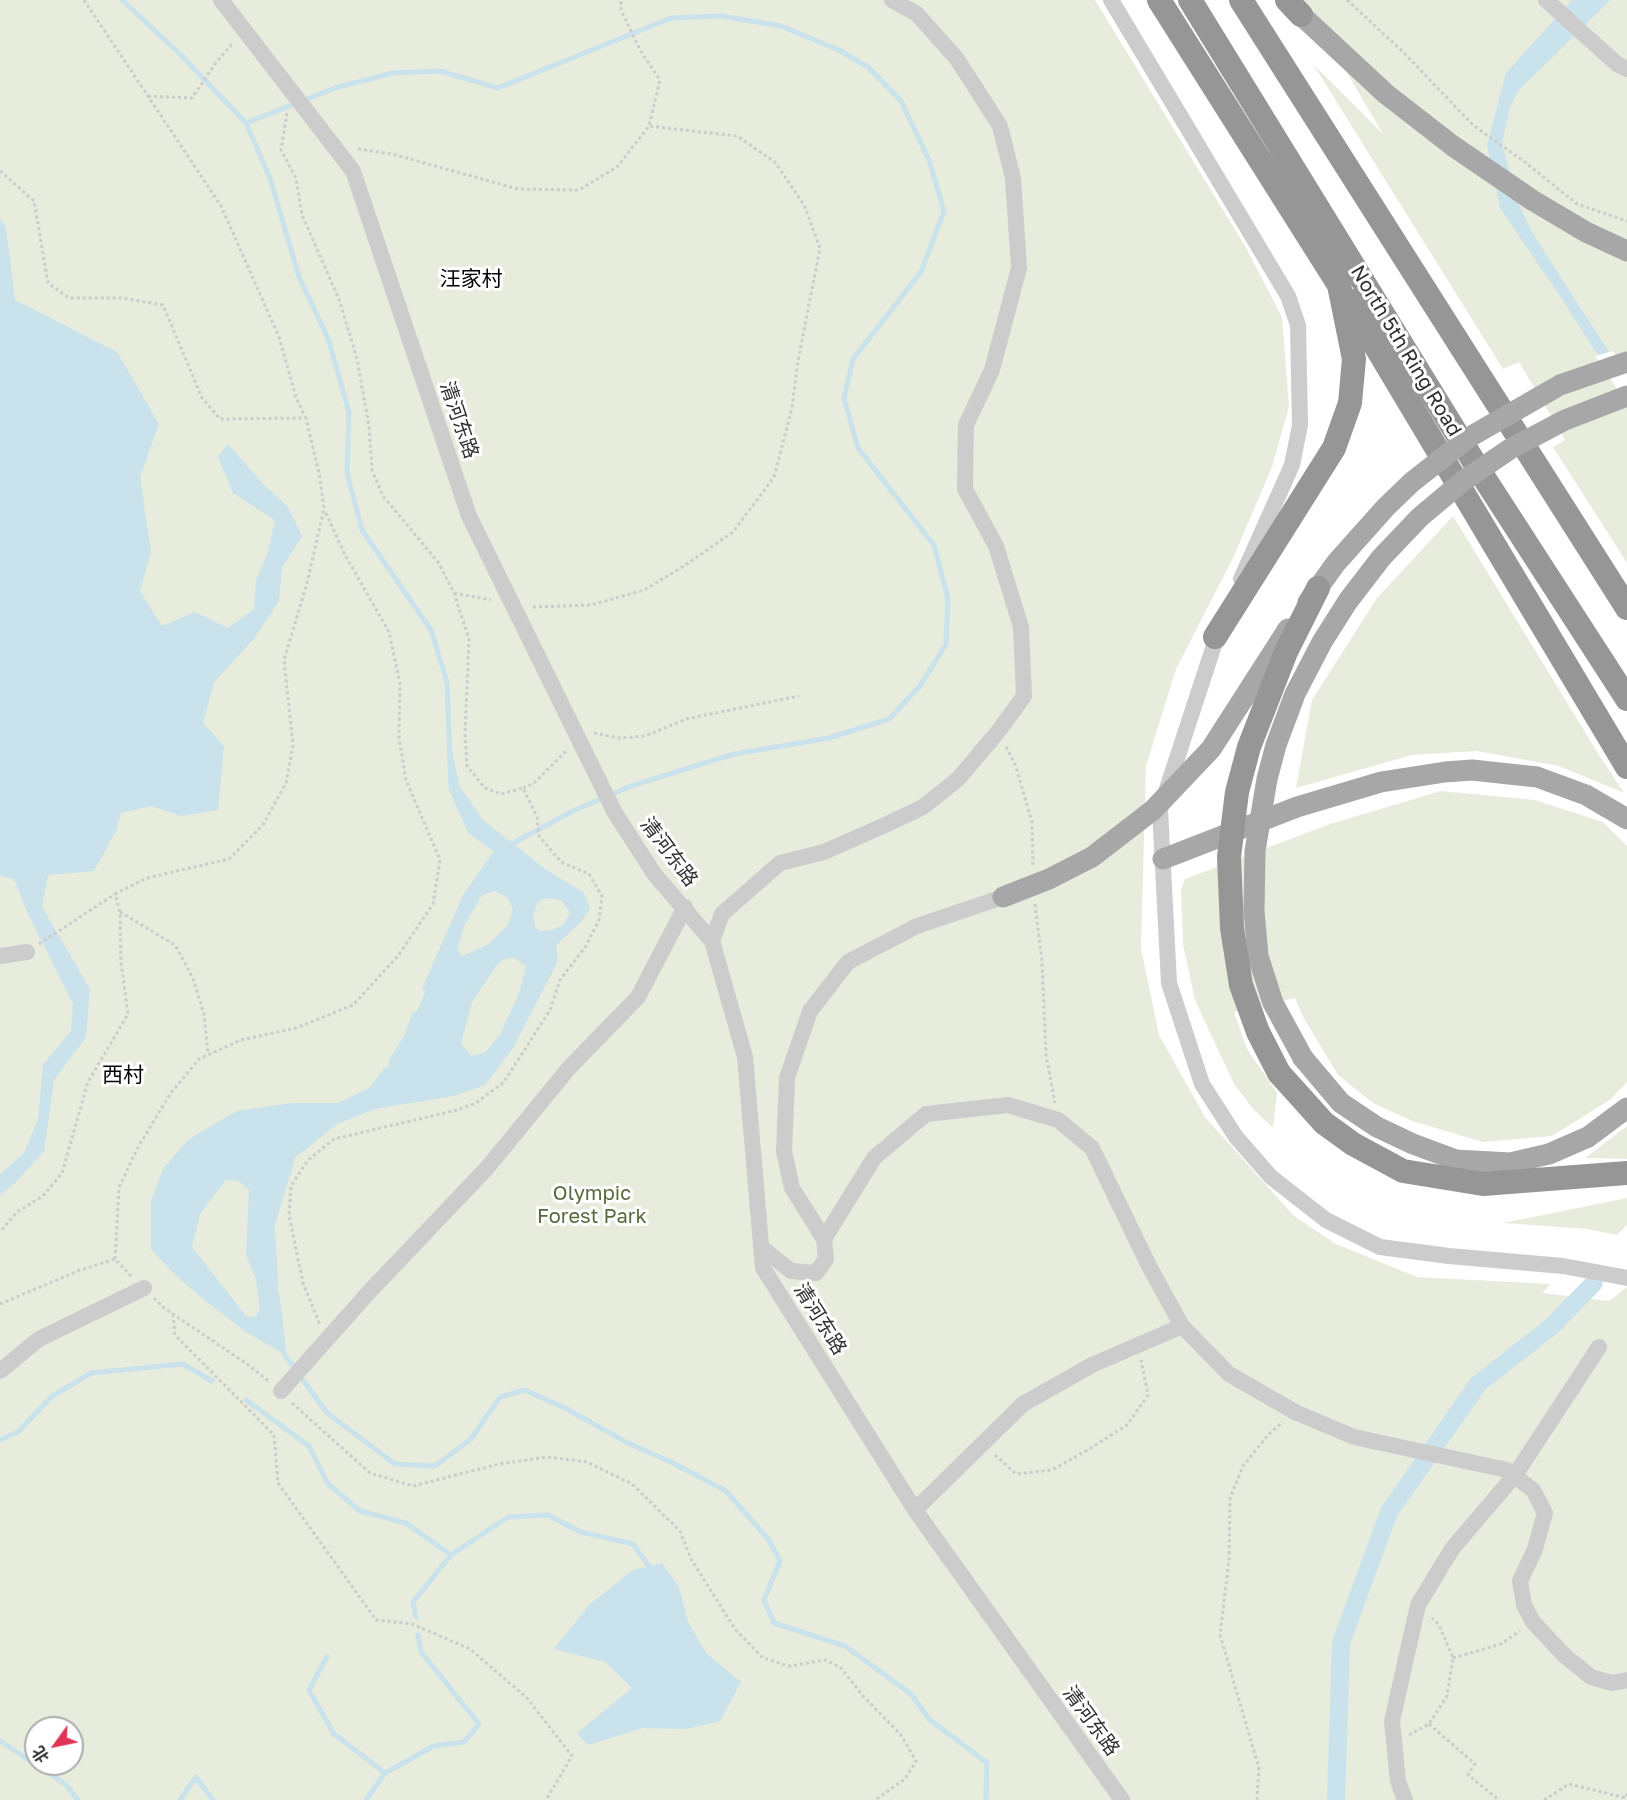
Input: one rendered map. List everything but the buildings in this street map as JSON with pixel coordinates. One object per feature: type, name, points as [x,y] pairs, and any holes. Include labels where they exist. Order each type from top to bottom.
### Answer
[{"type":"highway","points":[[1159,0],[1339,285],[1627,766]]},
{"type":"highway","name":"North 5th Ring Road","points":[[1190,0],[1479,470],[1627,699]]},
{"type":"highway","points":[[1241,0],[1627,608]]},
{"type":"highway","points":[[1215,637],[1334,448],[1350,403],[1354,360],[1339,285]]},
{"type":"highway","points":[[1318,588],[1286,652],[1249,747],[1237,792],[1229,857],[1232,928],[1241,985],[1258,1032],[1280,1073],[1323,1123],[1353,1144],[1403,1171],[1483,1184],[1627,1173]]},
{"type":"main road","points":[[1294,5],[1377,86],[1454,146],[1532,200],[1586,232],[1627,251]]},
{"type":"main road","points":[[1003,897],[1049,879],[1092,857],[1131,829],[1179,785],[1225,730],[1275,648],[1336,563],[1386,507],[1412,482],[1468,438],[1560,385],[1627,362]]},
{"type":"main road","points":[[1627,396],[1565,420],[1510,449],[1463,481],[1420,517],[1381,558],[1348,601],[1322,642],[1295,694],[1276,745],[1267,779],[1255,851],[1254,911],[1258,956],[1273,1003],[1303,1058],[1341,1103],[1377,1127],[1413,1144],[1456,1160],[1510,1163],[1549,1154],[1588,1137],[1627,1108]]},
{"type":"main road","points":[[1163,859],[1298,807],[1381,782],[1454,771],[1472,770],[1537,777],[1586,795],[1627,819]]},
{"type":"street","name":"清河东路","points":[[221,0],[354,171],[469,516],[615,813],[655,875],[712,941],[745,1057],[763,1268],[915,1510],[1122,1800]]},
{"type":"street","points":[[712,941],[722,914],[780,863],[824,852],[922,807],[958,779],[997,733],[1024,696],[1021,627],[996,546],[965,489],[966,425],[992,370],[1019,268],[1013,178],[1000,126],[957,59],[917,14],[892,0]]},
{"type":"street","points":[[1111,0],[1288,296],[1299,325],[1300,425],[1292,465],[1215,637],[1160,810],[1169,983],[1202,1084],[1236,1137],[1271,1177],[1326,1220],[1380,1247],[1449,1256],[1563,1266],[1627,1278]]},
{"type":"street","points":[[1546,0],[1622,67]]},
{"type":"street","points":[[762,1248],[791,1271],[803,1274],[816,1273],[826,1259],[824,1239],[792,1188],[784,1151],[787,1078],[810,1011],[848,962],[917,926],[1003,897]]},
{"type":"street","points":[[285,1386],[487,1168],[569,1068],[638,997],[685,907]]},
{"type":"street","points":[[0,956],[27,952]]},
{"type":"street","points":[[824,1239],[874,1158],[926,1114],[1008,1105],[1058,1120],[1092,1148],[1149,1266],[1182,1326],[1229,1374],[1295,1412],[1354,1437],[1511,1472],[1533,1490],[1545,1513],[1536,1549],[1520,1581],[1524,1605],[1533,1622],[1564,1656],[1591,1677],[1612,1683],[1627,1680]]},
{"type":"street","points":[[0,1371],[39,1340],[144,1288]]},
{"type":"street","points":[[915,1510],[1023,1404],[1092,1365],[1182,1326]]},
{"type":"street","points":[[1405,1800],[1398,1781],[1392,1721],[1418,1605],[1452,1549],[1511,1472],[1599,1347]]},
{"type":"path","points":[[84,0],[221,206],[279,337],[296,397],[306,418],[320,478],[324,509],[345,555],[389,632],[400,683],[399,738],[406,780],[440,860],[433,904],[398,956],[353,1005],[296,1028],[241,1040],[199,1059]]},
{"type":"path","points":[[333,146],[392,154],[518,189],[579,190],[617,167],[649,126],[660,80],[640,50],[621,10],[621,0]]},
{"type":"path","points":[[1347,0],[1402,51],[1473,124],[1577,204],[1627,221]]},
{"type":"path","points":[[147,96],[192,98],[231,45],[254,43]]},
{"type":"path","points":[[299,102],[287,113],[280,150],[296,178],[302,215],[339,299],[357,360],[369,426],[372,470],[383,496],[438,562],[454,593],[469,639],[465,735],[467,766],[485,788],[501,794],[524,788],[534,783],[578,738],[595,733],[619,738],[645,736],[686,719],[799,696]]},
{"type":"path","points":[[454,593],[477,596],[514,608],[591,605],[644,590],[733,532],[774,477],[792,408],[798,361],[820,248],[804,205],[775,162],[736,136],[649,126]]},
{"type":"path","points":[[0,171],[34,201],[48,283],[69,298],[121,298],[163,305],[202,398],[220,419],[306,418]]},
{"type":"path","points":[[27,952],[115,894],[147,878],[229,859],[263,825],[286,783],[293,746],[284,660],[307,583],[324,509]]},
{"type":"path","points":[[997,733],[1015,764],[1032,822],[1033,875]]},
{"type":"path","points":[[326,1340],[303,1283],[289,1215],[291,1186],[308,1160],[334,1139],[457,1110],[476,1103],[504,1082],[550,1010],[560,980],[586,946],[599,920],[602,896],[589,874],[561,862],[539,836],[537,817],[524,788]]},
{"type":"path","points":[[0,1232],[17,1212],[43,1196],[62,1173],[88,1082],[128,1014],[121,963],[120,912],[115,894]]},
{"type":"path","points":[[1034,896],[1042,961],[1046,1055],[1058,1120]]},
{"type":"path","points":[[120,912],[175,945],[188,969],[204,1014],[208,1054],[199,1059],[170,1094],[137,1149],[119,1188],[115,1259],[172,1314],[247,1364],[285,1386],[316,1427],[370,1473],[413,1485],[499,1464],[548,1457],[587,1462],[632,1484],[680,1532],[691,1559],[735,1629],[763,1658],[789,1666],[826,1660],[841,1668],[864,1697],[901,1735],[916,1761],[905,1779],[875,1800]]},
{"type":"path","points":[[0,1304],[78,1271],[115,1259]]},
{"type":"path","points":[[172,1314],[175,1335],[274,1436],[278,1483],[376,1620],[412,1624],[470,1649],[527,1698],[572,1756],[546,1800]]},
{"type":"path","points":[[982,1444],[1016,1474],[1052,1470],[1091,1448],[1127,1425],[1148,1395],[1139,1345]]},
{"type":"path","points":[[1257,1800],[1260,1768],[1220,1635],[1229,1562],[1230,1498],[1243,1466],[1269,1434],[1295,1412]]},
{"type":"path","points":[[1394,1743],[1429,1724],[1447,1696],[1453,1658],[1439,1625],[1418,1605]]},
{"type":"path","points":[[1453,1658],[1501,1644],[1533,1622]]},
{"type":"path","points":[[1429,1724],[1475,1764],[1468,1775],[1499,1800]]},
{"type":"path","points":[[1544,1800],[1569,1784],[1626,1798],[1627,1792]]},
{"type":"green space","name":"Olympic Forest Park","points":[[0,0],[1095,0],[1245,246],[1282,317],[1289,407],[1272,467],[1233,558],[1176,669],[1146,766],[1141,948],[1159,1035],[1205,1117],[1294,1216],[1336,1244],[1417,1277],[1550,1284],[1543,1293],[1609,1301],[1627,1287],[1627,1800],[0,1800]]},
{"type":"green space","points":[[1304,0],[1627,0],[1627,563],[1553,447],[1565,440],[1519,362],[1503,369],[1313,64],[1383,134]]},
{"type":"green space","points":[[1453,516],[1624,793],[1559,766],[1477,751],[1412,755],[1296,788],[1312,700],[1377,598]]},
{"type":"green space","points":[[1441,791],[1535,800],[1603,822],[1627,846],[1627,1082],[1611,1099],[1552,1136],[1483,1142],[1412,1121],[1373,1103],[1338,1075],[1303,1017],[1295,998],[1234,1012],[1247,1049],[1277,1093],[1273,1128],[1254,1110],[1234,1084],[1195,1000],[1183,944],[1181,890],[1185,879],[1330,824]]},
{"type":"green space","points":[[1627,1126],[1627,1159],[1585,1158]]},
{"type":"green space","points":[[1627,1198],[1627,1225],[1617,1235],[1587,1229],[1503,1223]]},
{"type":"water","points":[[1572,0],[1610,0],[1518,91],[1510,107],[1502,144],[1517,201],[1533,234],[1627,380],[1627,401],[1500,208],[1487,145],[1506,73]]},
{"type":"water","points":[[0,219],[6,227],[15,300],[117,352],[159,424],[140,477],[151,552],[140,591],[162,626],[195,612],[228,628],[254,609],[256,580],[267,555],[275,520],[233,493],[218,457],[228,444],[264,485],[288,507],[302,536],[282,568],[279,601],[254,639],[214,682],[203,723],[224,746],[218,810],[181,816],[151,806],[121,813],[117,829],[94,871],[48,875],[42,907],[90,989],[86,1037],[54,1080],[44,1151],[15,1183],[0,1195],[0,1174],[24,1153],[38,1119],[43,1065],[71,1031],[73,1004],[29,916],[14,879],[0,876]]},
{"type":"water","points":[[450,743],[460,787],[483,820],[544,868],[584,893],[590,908],[581,922],[556,945],[558,961],[513,1048],[485,1085],[454,1096],[375,1109],[337,1124],[291,1161],[272,1226],[284,1354],[246,1332],[203,1299],[174,1274],[151,1249],[151,1201],[163,1169],[188,1140],[236,1111],[292,1103],[338,1103],[379,1083],[407,1035],[466,895],[497,852],[470,831],[451,788]],"holes":[[[495,891],[508,898],[513,910],[508,925],[489,944],[463,956],[457,950],[465,924],[482,895]],[[547,898],[561,900],[570,913],[563,925],[552,930],[540,931],[535,926],[533,915],[538,902]],[[514,958],[526,966],[520,991],[500,1035],[485,1053],[471,1056],[461,1043],[472,1002],[496,966],[504,959]],[[226,1180],[239,1181],[249,1190],[246,1255],[256,1279],[260,1310],[255,1317],[246,1316],[192,1247],[200,1214]]]},
{"type":"water","points":[[662,1563],[679,1587],[688,1622],[706,1653],[741,1682],[720,1721],[686,1729],[643,1728],[588,1745],[577,1733],[632,1688],[605,1662],[554,1649],[589,1605],[633,1570]]},
{"type":"pier","points":[[1613,351],[1627,374],[1627,404],[1595,356]]},
{"type":"waterway","points":[[122,0],[181,55],[246,123],[338,87],[393,73],[440,71],[498,88],[671,18],[721,16],[781,26],[839,50],[868,67],[901,101],[929,160],[944,211],[921,272],[853,359],[844,398],[858,448],[934,545],[948,599],[946,644],[920,686],[889,719],[829,738],[734,754],[631,786],[575,810],[506,847]]},
{"type":"waterway","points":[[246,123],[270,178],[299,277],[328,338],[349,412],[347,473],[362,530],[431,630],[447,682],[451,788],[470,831],[497,851],[466,895],[425,988]]},
{"type":"waterway","points":[[391,1062],[407,1035],[415,1014]]},
{"type":"waterway","points":[[374,1086],[386,1070]]},
{"type":"waterway","points":[[276,1285],[272,1226],[292,1160]]},
{"type":"waterway","points":[[1336,1800],[1341,1643],[1389,1512],[1478,1384],[1552,1326],[1594,1283]]},
{"type":"waterway","points":[[277,1295],[284,1354],[327,1413],[395,1464],[435,1466],[471,1439],[500,1397],[524,1390],[565,1408],[626,1442],[673,1463],[726,1491],[768,1539],[780,1561],[764,1600],[774,1623],[845,1646],[911,1694],[929,1719],[987,1763],[986,1800]]},
{"type":"waterway","points":[[0,1440],[18,1432],[51,1397],[91,1373],[183,1364],[212,1381]]},
{"type":"waterway","points":[[246,1400],[309,1446],[328,1484],[360,1511],[406,1523],[451,1555],[508,1517],[548,1515],[581,1532],[633,1544],[649,1566]]},
{"type":"waterway","points":[[416,1617],[413,1602],[451,1555]]},
{"type":"waterway","points":[[366,1800],[385,1773],[434,1746],[464,1742],[479,1724],[421,1652],[418,1635]]},
{"type":"waterway","points":[[327,1657],[309,1690],[334,1734],[385,1773]]},
{"type":"waterway","points":[[0,1741],[65,1784],[78,1800]]},
{"type":"waterway","points":[[180,1800],[196,1777],[213,1800]]},
{"type":"district","name":"汪家村","points":[[471,279]]},
{"type":"district","name":"西村","points":[[123,1075]]}]
